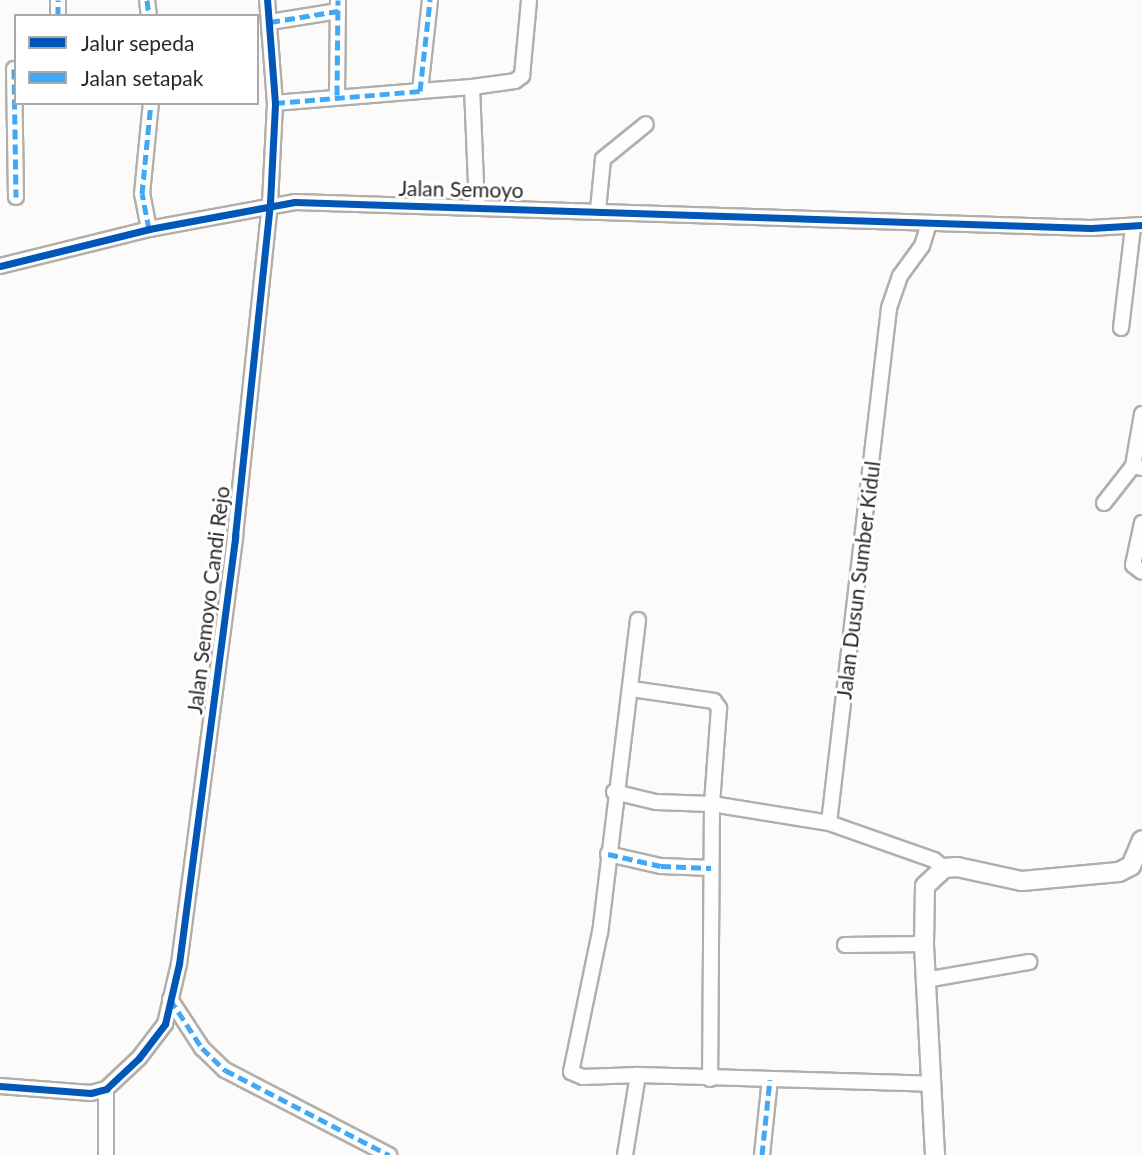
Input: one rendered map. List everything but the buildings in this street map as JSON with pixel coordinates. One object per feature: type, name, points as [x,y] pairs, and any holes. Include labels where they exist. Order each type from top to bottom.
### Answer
[{"type":"street","name":"Jalan Semoyo Candi Rejo","points":[[106,1089],[139,1058],[165,1024],[179,964],[235,536],[270,203],[275,103],[267,0]]},
{"type":"street","points":[[420,91],[430,0]]},
{"type":"street","points":[[275,103],[337,95],[472,87],[515,81],[522,76],[529,0]]},
{"type":"street","points":[[270,22],[338,6],[337,95]]},
{"type":"street","points":[[10,69],[16,197]]},
{"type":"street","points":[[472,87],[477,207]]},
{"type":"street","points":[[149,229],[142,194],[150,105]]},
{"type":"street","points":[[598,210],[603,159],[646,124]]},
{"type":"street","name":"Jalan Semoyo","points":[[0,266],[149,229],[270,203],[598,210],[929,223],[1138,226]]},
{"type":"street","name":"Jalan Dusun Sumber Kidul","points":[[829,823],[888,308],[900,276],[922,246],[929,223]]},
{"type":"street","points":[[1121,328],[1138,226]]},
{"type":"street","points":[[1104,503],[1137,467],[1142,414]]},
{"type":"street","points":[[1142,523],[1133,565],[1142,572]]},
{"type":"street","points":[[638,620],[632,690],[614,792],[600,932],[569,1065],[570,1072],[583,1077],[638,1075],[933,1084]]},
{"type":"street","points":[[632,690],[717,702],[712,804],[710,1079]]},
{"type":"street","points":[[614,792],[656,802],[712,804],[829,823],[934,860],[944,868],[1022,881],[1100,876],[1131,866],[1142,840]]},
{"type":"street","points":[[608,854],[661,866],[711,868]]},
{"type":"street","points":[[935,1155],[925,980],[925,886],[944,868]]},
{"type":"street","points":[[845,945],[924,944]]},
{"type":"street","points":[[925,980],[1029,962]]},
{"type":"street","points":[[170,999],[202,1048],[225,1070],[389,1155]]},
{"type":"street","points":[[625,1155],[638,1075]]},
{"type":"street","points":[[762,1155],[770,1079]]},
{"type":"street","points":[[0,1086],[92,1093],[106,1089],[106,1155]]},
{"type":"marked path","points":[[58,0],[58,14]]},
{"type":"marked path","points":[[147,0],[149,14]]},
{"type":"marked path","points":[[337,95],[338,0]]},
{"type":"marked path","points":[[275,103],[420,91],[430,0]]},
{"type":"marked path","points":[[270,22],[338,11]]},
{"type":"marked path","points":[[15,105],[16,197]]},
{"type":"marked path","points":[[149,229],[142,194],[151,105]]},
{"type":"marked path","points":[[608,854],[661,866],[711,868]]},
{"type":"marked path","points":[[170,999],[202,1048],[225,1070],[389,1155]]},
{"type":"marked path","points":[[762,1155],[770,1079]]},
{"type":"cycle path","points":[[0,1086],[91,1093],[106,1089],[139,1058],[165,1024],[179,964],[235,536],[270,203],[275,103],[267,0]]},
{"type":"cycle path","points":[[0,266],[149,229],[295,202],[1091,228],[1142,225]]}]
